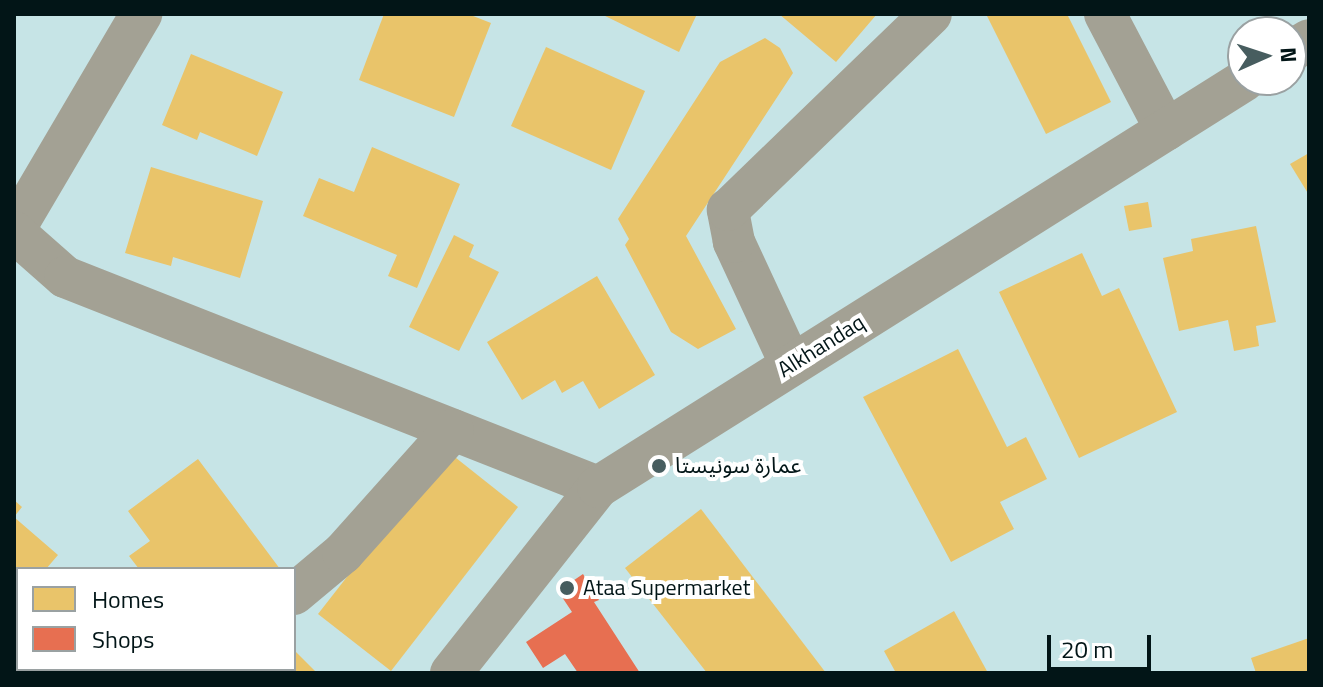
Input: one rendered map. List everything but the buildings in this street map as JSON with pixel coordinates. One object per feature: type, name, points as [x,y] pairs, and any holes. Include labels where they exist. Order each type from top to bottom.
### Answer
[{"type":"street","points":[[141,14],[19,211],[65,277],[598,487]]},
{"type":"street","points":[[791,365],[734,242],[728,210],[931,14]]},
{"type":"street","points":[[1105,14],[1166,130]]},
{"type":"street","name":"Alkhandaq","points":[[451,673],[598,487],[1227,91]]},
{"type":"street","points":[[296,592],[343,553],[453,430]]},
{"type":"place","name":"عمارة سونيستا","points":[[659,466]]},
{"type":"place","name":"Ataa Supermarket","points":[[567,588]]}]
